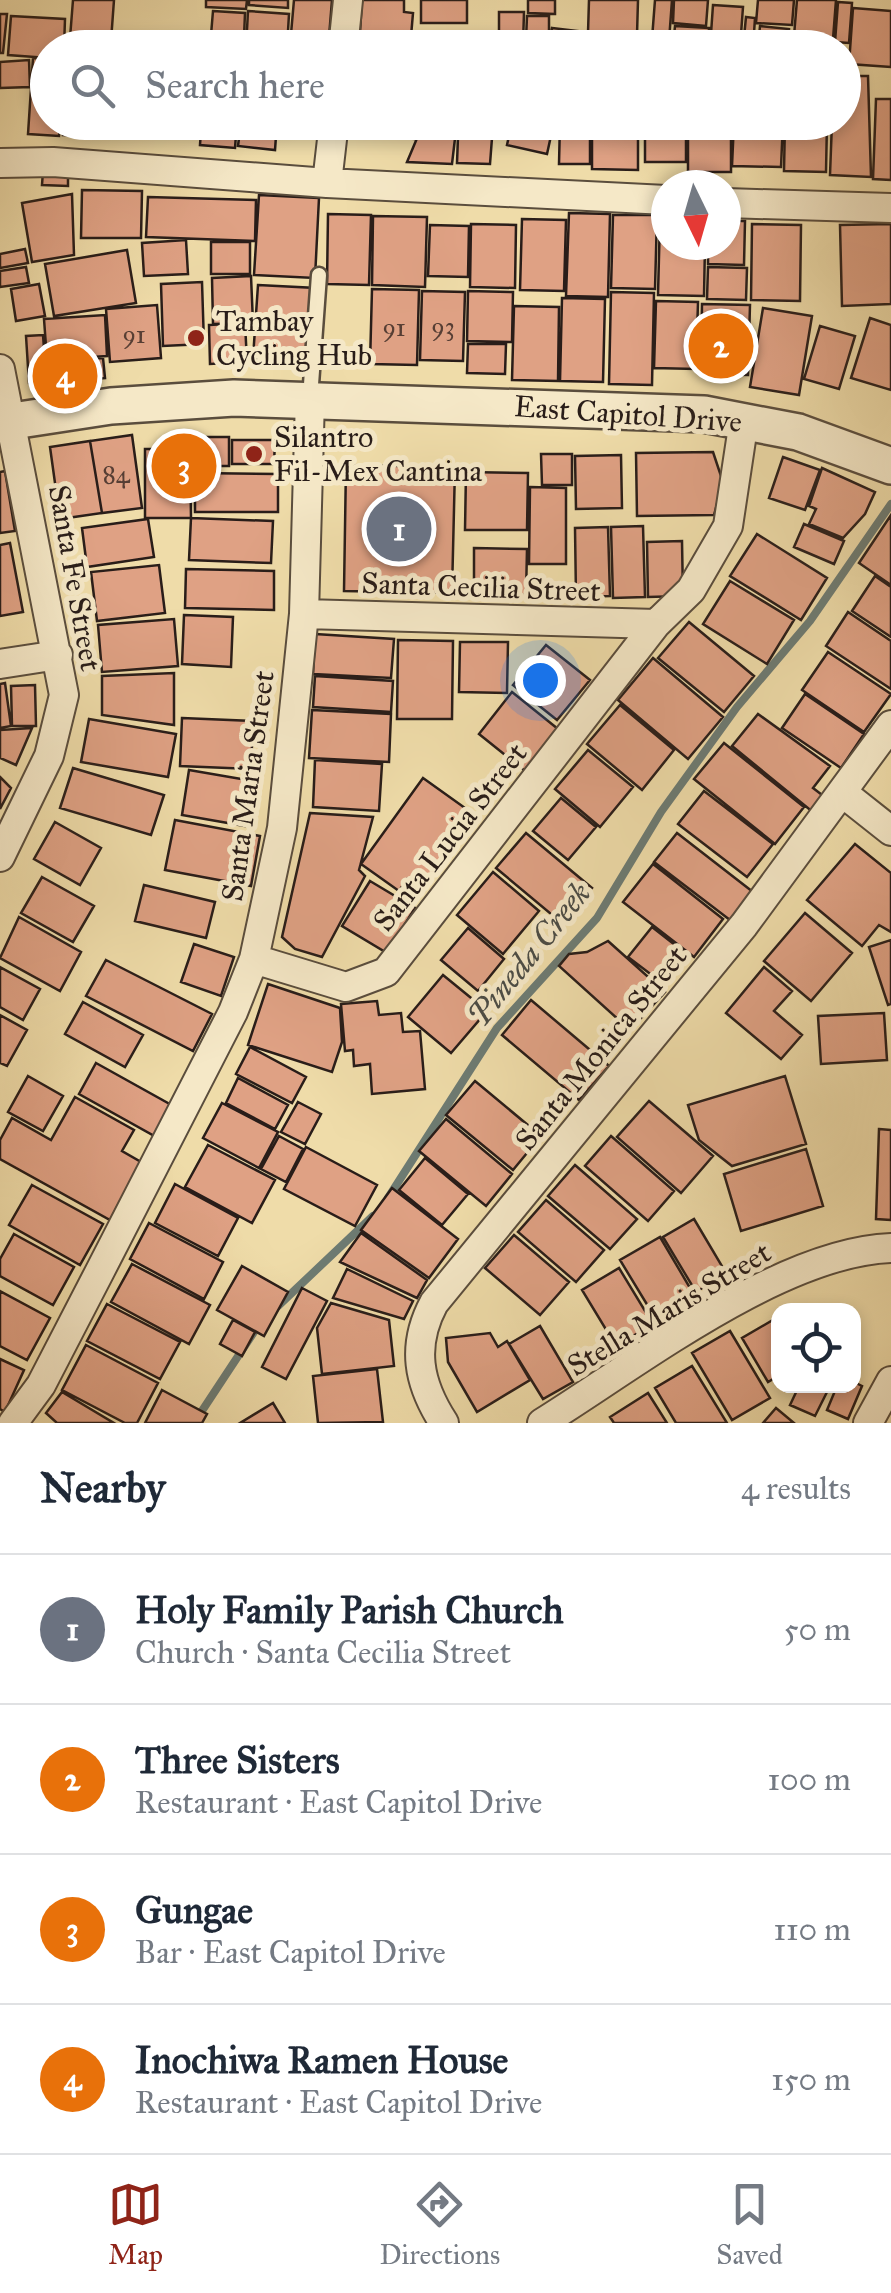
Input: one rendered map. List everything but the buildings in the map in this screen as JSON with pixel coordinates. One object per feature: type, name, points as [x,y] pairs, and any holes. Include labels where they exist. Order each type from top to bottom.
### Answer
[{"type":"street","points":[[344,30],[348,0]]},
{"type":"street","points":[[328,183],[332,140]]},
{"type":"street","points":[[0,163],[53,162],[328,183],[651,199]]},
{"type":"street","points":[[741,203],[891,208]]},
{"type":"street","name":"Santa Fe Street","points":[[0,369],[6,421],[64,695],[60,725],[0,857]]},
{"type":"street","name":"East Capitol Drive","points":[[6,421],[172,400],[310,398],[704,414],[846,446],[891,466]]},
{"type":"street","name":"Santa Maria Street","points":[[13,1423],[41,1385],[234,1012],[254,960],[282,828],[304,614],[310,398]]},
{"type":"street","name":"Santa Lucia Street","points":[[254,960],[346,986],[386,972],[656,624],[691,590],[728,526],[744,420]]},
{"type":"street","name":"Santa Cecilia Street","points":[[304,614],[656,624]]},
{"type":"street","points":[[0,664],[58,655]]},
{"type":"street","name":"Santa Monica Street","points":[[444,1423],[418,1360],[421,1332],[434,1303],[732,940],[891,726]]},
{"type":"street","points":[[843,792],[891,831]]},
{"type":"street","name":"Stella Maris Street","points":[[542,1423],[779,1276],[867,1249],[891,1248]]},
{"type":"street","points":[[868,1423],[891,1380]]},
{"type":"lane","points":[[310,398],[319,275]]},
{"type":"waterway","name":"Pineda Creek","points":[[388,1198],[497,1028],[597,918],[661,812],[737,707],[810,621],[891,504]]},
{"type":"waterway","name":"Pineda Creek","points":[[278,1306],[373,1216]]},
{"type":"waterway","name":"Pineda Creek","points":[[194,1423],[260,1323]]},
{"type":"place","name":"Tambay Cycling Hub","points":[[196,338]]},
{"type":"place","name":"Three Sisters","points":[[721,346]]},
{"type":"place","name":"Inochiwa Ramen House","points":[[65,376]]},
{"type":"place","name":"Silantro Fil-Mex Cantina","points":[[254,454]]},
{"type":"place","name":"Gungae","points":[[184,466]]},
{"type":"place","name":"Holy Family Parish Church","points":[[399,529]]}]
